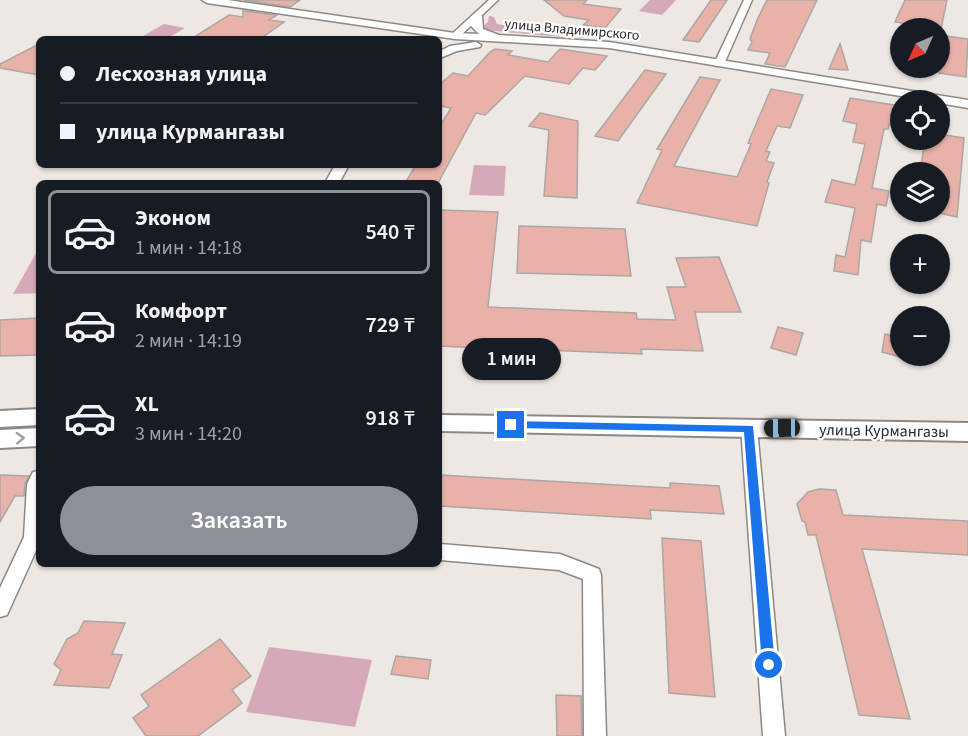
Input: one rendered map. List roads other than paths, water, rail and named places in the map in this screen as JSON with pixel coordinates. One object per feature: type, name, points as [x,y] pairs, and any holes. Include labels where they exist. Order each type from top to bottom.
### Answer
[{"type":"main road","points":[[0,419],[36,417]]},
{"type":"main road","name":"улица Курмангазы","points":[[442,423],[968,432]]},
{"type":"main road","points":[[0,439],[36,437]]},
{"type":"street","name":"улица Владимирского","points":[[207,0],[455,36],[609,45],[968,104]]},
{"type":"street","points":[[442,46],[494,0]]},
{"type":"street","points":[[719,64],[748,0]]},
{"type":"street","points":[[405,27],[440,29],[455,27],[477,16]]},
{"type":"street","points":[[477,16],[476,26],[479,31],[491,35],[559,42]]},
{"type":"street","points":[[405,27],[423,36]]},
{"type":"street","points":[[442,55],[466,45],[559,42]]},
{"type":"street","points":[[749,428],[774,736]]},
{"type":"street","points":[[0,609],[36,538],[36,484]]},
{"type":"street","points":[[442,552],[560,562],[592,575],[595,736]]}]
